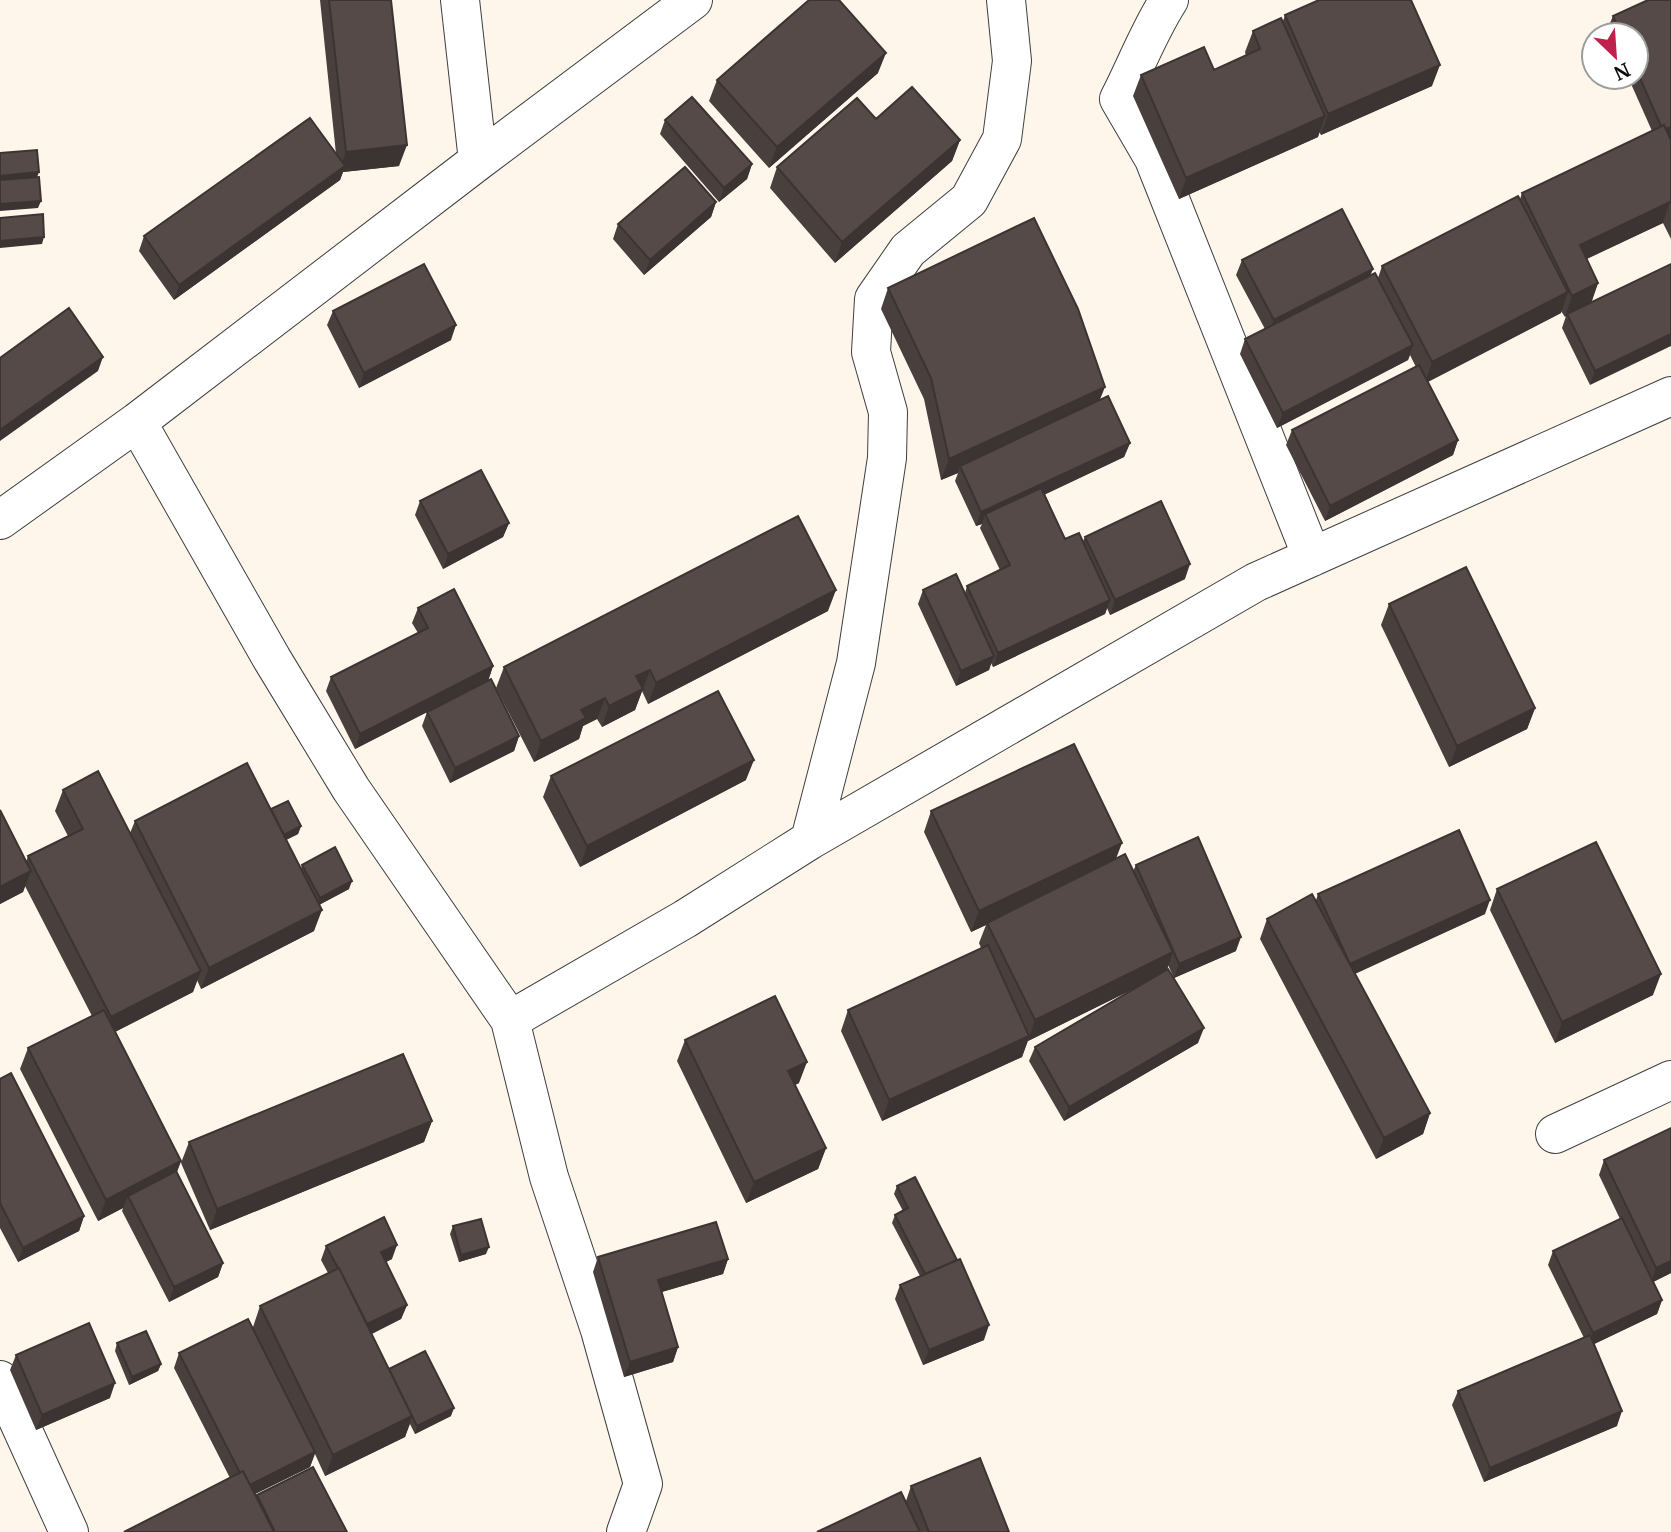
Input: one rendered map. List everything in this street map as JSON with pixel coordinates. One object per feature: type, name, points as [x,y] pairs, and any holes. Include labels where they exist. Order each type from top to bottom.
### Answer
[{"type":"street","points":[[460,0],[478,161]]},
{"type":"street","points":[[0,520],[137,422],[693,0]]},
{"type":"street","points":[[810,840],[856,663],[887,458],[888,412],[872,352],[874,299],[908,250],[969,200],[1002,139],[1012,61],[1006,0]]},
{"type":"street","points":[[1169,0],[1157,18],[1119,99],[1154,159],[1312,556]]},
{"type":"street","points":[[510,1020],[685,919],[810,840],[1256,582],[1671,396]]},
{"type":"street","points":[[137,422],[272,659],[351,789],[510,1020],[549,1177],[600,1330],[643,1484],[626,1532]]},
{"type":"street","points":[[1555,1135],[1671,1080]]},
{"type":"street","points":[[0,1380],[69,1532]]},
{"type":"building","points":[[329,0],[391,0],[407,145],[346,152]]},
{"type":"building","points":[[809,0],[839,0],[886,53],[777,147],[717,80]]},
{"type":"building","points":[[1319,0],[1411,0],[1440,65],[1328,114],[1285,15]]},
{"type":"building","points":[[1648,0],[1671,0],[1671,127],[1666,129],[1664,125],[1661,126],[1646,91],[1650,91],[1650,21],[1615,21],[1613,16]]},
{"type":"building","points":[[1281,18],[1325,116],[1186,178],[1141,75],[1204,47],[1214,70],[1260,49],[1253,31]]},
{"type":"building","points":[[912,87],[960,140],[842,242],[777,167],[857,98],[876,119]]},
{"type":"building","points":[[692,97],[752,164],[724,188],[665,120]]},
{"type":"building","points":[[310,118],[345,166],[179,285],[144,236]]},
{"type":"building","points":[[1664,125],[1671,140],[1671,203],[1580,245],[1598,283],[1572,296],[1522,193]]},
{"type":"building","points":[[37,150],[39,172],[0,176],[0,153]]},
{"type":"building","points":[[685,167],[716,202],[650,260],[618,224]]},
{"type":"building","points":[[39,177],[41,201],[0,204],[0,180]]},
{"type":"building","points":[[1518,196],[1568,292],[1432,362],[1382,266]]},
{"type":"building","points":[[1342,209],[1373,269],[1274,320],[1242,260]]},
{"type":"building","points":[[43,214],[44,237],[0,241],[0,218]]},
{"type":"building","points":[[1034,218],[1078,309],[1105,387],[949,459],[931,378],[888,288]]},
{"type":"building","points":[[424,264],[456,325],[364,373],[333,311]]},
{"type":"building","points":[[1671,264],[1671,334],[1595,371],[1567,314]]},
{"type":"building","points":[[1375,273],[1413,345],[1283,413],[1245,339]]},
{"type":"building","points":[[69,308],[103,357],[0,430],[0,358]]},
{"type":"building","points":[[1419,365],[1458,440],[1330,506],[1292,430]]},
{"type":"building","points":[[1108,396],[1130,443],[981,512],[960,466]]},
{"type":"building","points":[[481,470],[509,523],[448,554],[420,501]]},
{"type":"building","points":[[1041,488],[1065,539],[1079,533],[1110,600],[998,653],[967,586],[1010,565],[985,514]]},
{"type":"building","points":[[1161,501],[1190,564],[1115,600],[1085,537]]},
{"type":"building","points":[[798,516],[836,590],[656,683],[650,670],[636,676],[643,689],[609,706],[605,698],[581,710],[586,718],[541,741],[504,667]]},
{"type":"building","points":[[1466,567],[1535,708],[1457,746],[1389,604]]},
{"type":"building","points":[[956,574],[994,656],[961,671],[923,590]]},
{"type":"building","points":[[454,589],[493,666],[360,734],[331,677],[428,628],[418,608]]},
{"type":"building","points":[[491,679],[519,736],[455,768],[427,712]]},
{"type":"building","points":[[718,691],[754,760],[587,846],[551,776]]},
{"type":"building","points":[[1074,744],[1122,843],[979,911],[931,811]]},
{"type":"building","points":[[247,763],[322,910],[209,968],[135,821]]},
{"type":"building","points":[[98,771],[201,971],[111,1017],[28,856],[83,829],[63,790]]},
{"type":"building","points":[[288,801],[301,826],[284,835],[271,809]]},
{"type":"building","points":[[0,810],[31,871],[0,887]]},
{"type":"building","points":[[1459,830],[1490,900],[1350,964],[1318,894]]},
{"type":"building","points":[[1198,837],[1241,937],[1179,964],[1136,865]]},
{"type":"building","points":[[1596,842],[1661,974],[1562,1022],[1497,889]]},
{"type":"building","points":[[335,847],[352,881],[320,898],[302,865]]},
{"type":"building","points":[[1125,854],[1173,952],[1035,1020],[987,923]]},
{"type":"building","points":[[1312,894],[1430,1113],[1384,1138],[1267,919]]},
{"type":"building","points":[[988,945],[1029,1036],[889,1100],[848,1010]]},
{"type":"building","points":[[1168,969],[1204,1028],[1069,1107],[1035,1047]]},
{"type":"building","points":[[775,996],[807,1062],[788,1071],[826,1148],[754,1182],[685,1040]]},
{"type":"building","points":[[104,1010],[181,1161],[106,1200],[28,1048]]},
{"type":"building","points":[[403,1054],[432,1121],[217,1209],[189,1142]]},
{"type":"building","points":[[11,1073],[84,1216],[23,1248],[0,1203],[0,1079]]},
{"type":"building","points":[[1671,1128],[1671,1261],[1656,1268],[1604,1160]]},
{"type":"building","points":[[176,1171],[223,1263],[174,1287],[128,1196]]},
{"type":"building","points":[[915,1177],[957,1260],[925,1274],[895,1215],[908,1208],[897,1186]]},
{"type":"building","points":[[384,1217],[397,1245],[381,1252],[407,1305],[367,1324],[326,1246]]},
{"type":"building","points":[[1622,1218],[1662,1300],[1593,1333],[1553,1251]]},
{"type":"building","points":[[481,1219],[489,1247],[461,1255],[453,1226]]},
{"type":"building","points":[[716,1222],[728,1259],[658,1280],[678,1347],[630,1362],[598,1257]]},
{"type":"building","points":[[960,1259],[989,1325],[929,1350],[900,1285]]},
{"type":"building","points":[[339,1268],[412,1416],[333,1455],[260,1306]]},
{"type":"building","points":[[248,1319],[315,1452],[250,1485],[243,1471],[240,1473],[179,1353]]},
{"type":"building","points":[[89,1323],[115,1383],[42,1415],[16,1355]]},
{"type":"building","points":[[146,1331],[161,1364],[132,1377],[117,1343]]},
{"type":"building","points":[[1590,1335],[1622,1411],[1490,1468],[1458,1391]]},
{"type":"building","points":[[425,1351],[454,1408],[417,1426],[389,1369]]},
{"type":"building","points":[[980,1458],[1009,1532],[929,1532],[911,1486]]},
{"type":"building","points":[[313,1467],[347,1532],[275,1532],[257,1495]]},
{"type":"building","points":[[243,1471],[274,1532],[124,1532]]},
{"type":"building","points":[[901,1492],[920,1532],[817,1532]]}]
